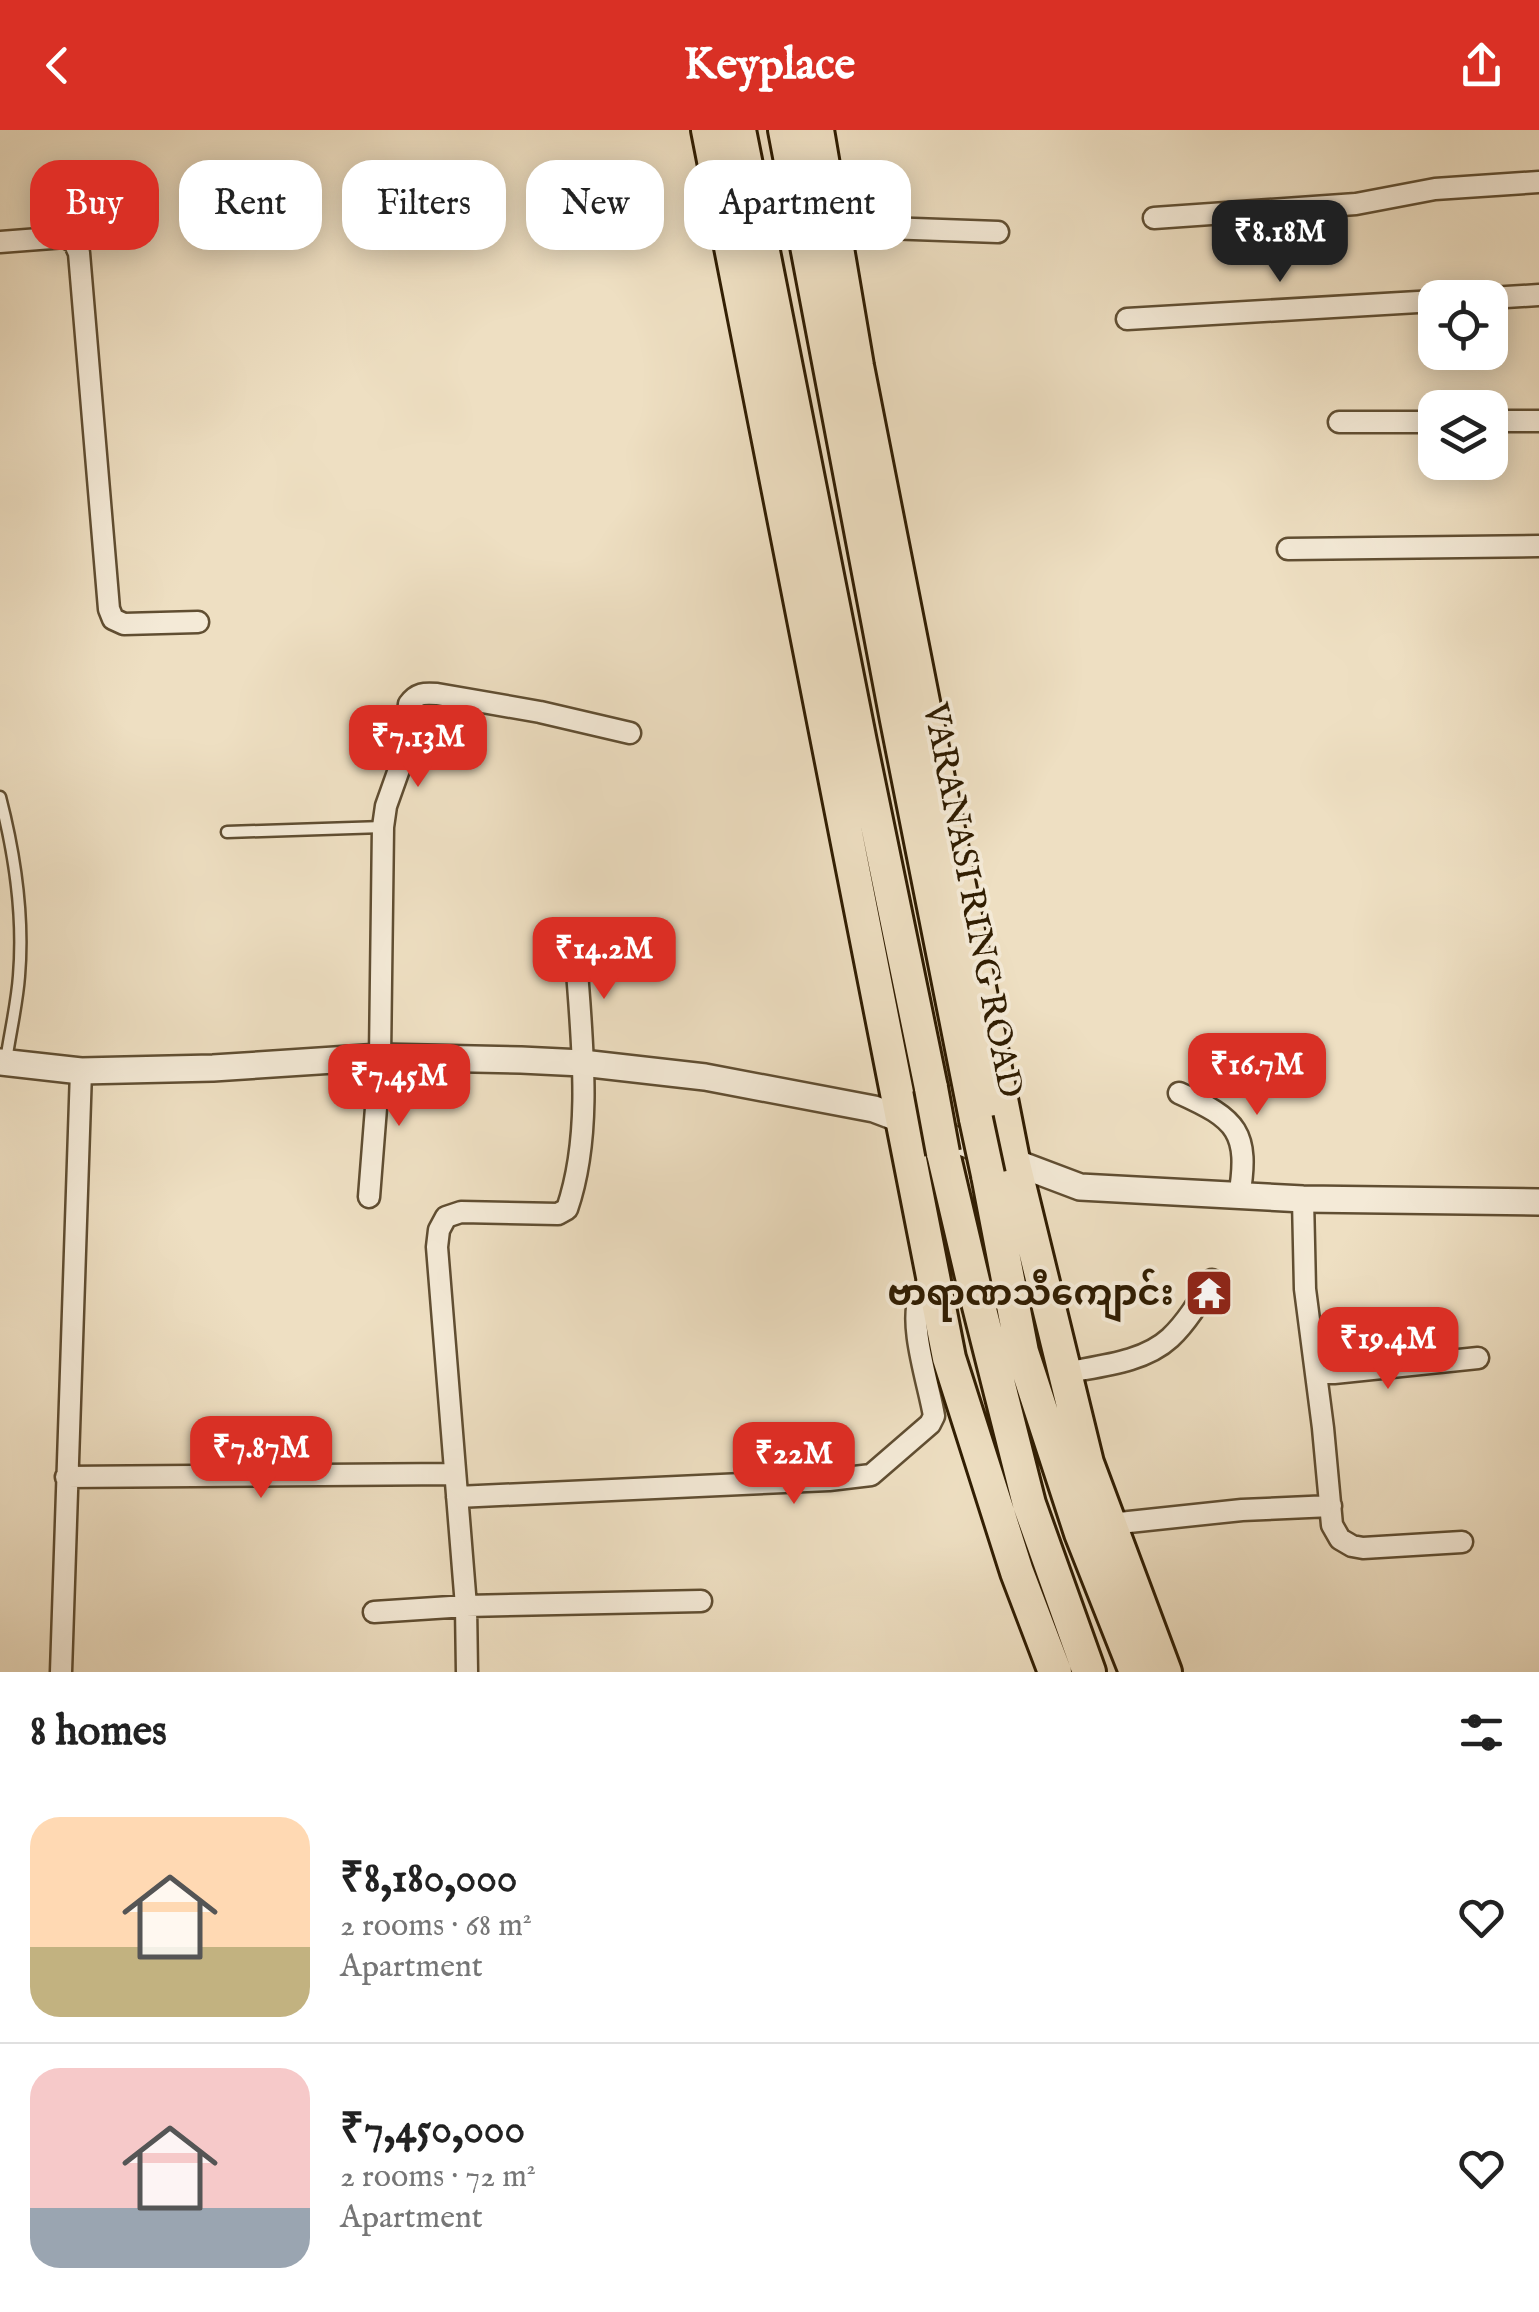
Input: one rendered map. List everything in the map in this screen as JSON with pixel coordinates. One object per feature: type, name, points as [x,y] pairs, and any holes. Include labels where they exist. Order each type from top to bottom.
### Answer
[{"type":"highway","points":[[708,130],[949,1358],[1017,1572],[1055,1672]]},
{"type":"highway","points":[[739,130],[943,1153],[1029,1504],[1089,1672]]},
{"type":"highway","name":"VARANASI RING ROAD","points":[[785,130],[976,1118],[1000,1168],[1022,1352],[1081,1534],[1136,1672]]},
{"type":"highway","points":[[817,130],[822,160]]},
{"type":"highway","points":[[838,250],[1000,1168],[1088,1463],[1165,1672]]},
{"type":"street","points":[[1154,218],[1356,204],[1435,188],[1539,182]]},
{"type":"street","points":[[911,229],[998,232]]},
{"type":"street","points":[[0,242],[65,237],[74,242],[79,253],[108,609],[114,619],[124,624],[198,622]]},
{"type":"street","points":[[1508,297],[1539,295]]},
{"type":"street","points":[[1128,318],[1418,302]]},
{"type":"street","points":[[1339,422],[1418,422]]},
{"type":"street","points":[[1508,422],[1539,422]]},
{"type":"street","points":[[1288,549],[1539,546]]},
{"type":"street","points":[[369,1196],[380,1057],[383,828],[386,806],[402,762],[409,704],[422,693],[540,712],[630,733]]},
{"type":"street","points":[[467,1672],[466,1606],[437,1247],[439,1230],[446,1217],[461,1212],[558,1214],[567,1209],[575,1185],[583,1112],[576,942]]},
{"type":"street","points":[[3,1062],[80,1072],[380,1057],[582,1064],[705,1076],[874,1109],[1000,1168],[1080,1187],[1239,1197],[1539,1202]]},
{"type":"street","points":[[61,1672],[80,1072]]},
{"type":"street","points":[[1179,1093],[1214,1108],[1240,1138],[1244,1167],[1239,1197]]},
{"type":"street","points":[[1304,1199],[1305,1290],[1332,1525],[1340,1540],[1363,1548],[1462,1542]]},
{"type":"street","points":[[457,1497],[829,1480],[871,1474],[930,1424],[934,1416],[916,1316],[919,1298],[932,1275]]},
{"type":"street","points":[[1064,1373],[1136,1357],[1156,1348],[1189,1316],[1212,1280]]},
{"type":"street","points":[[1315,1364],[1334,1373],[1478,1358]]},
{"type":"street","points":[[66,1477],[455,1474]]},
{"type":"street","points":[[1110,1524],[1242,1510],[1331,1506]]},
{"type":"street","points":[[374,1612],[701,1601]]},
{"type":"lane","points":[[0,797],[10,833],[20,912],[19,976],[3,1062]]},
{"type":"lane","points":[[227,832],[383,828]]},
{"type":"place","name":"ဗာရာဏသီကျောင်း","points":[[1209,1293]]}]
